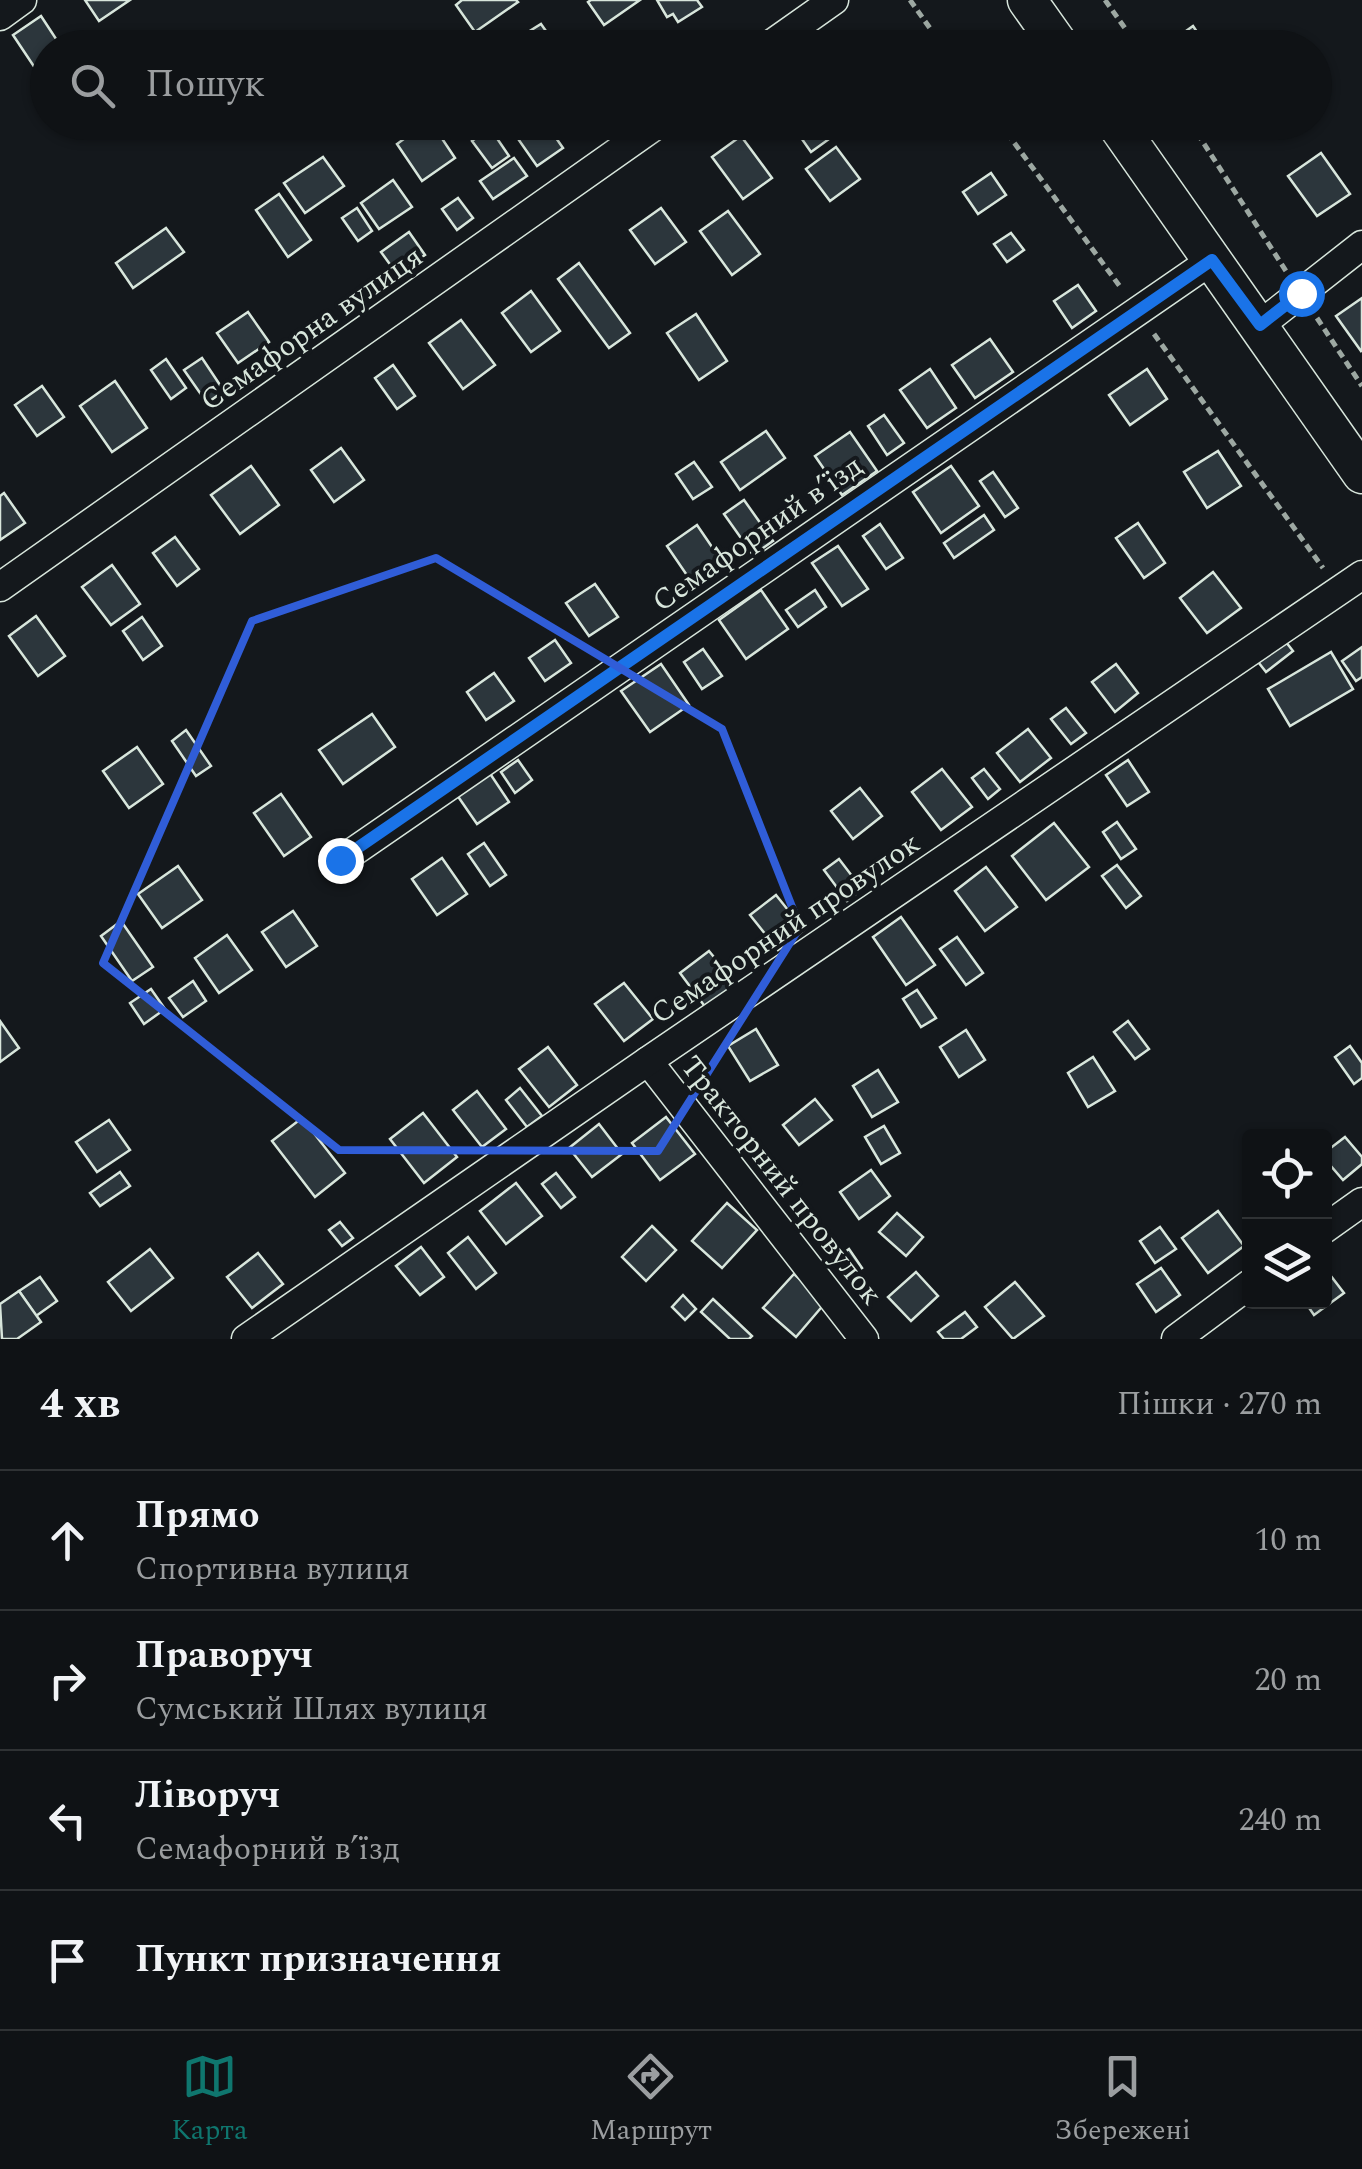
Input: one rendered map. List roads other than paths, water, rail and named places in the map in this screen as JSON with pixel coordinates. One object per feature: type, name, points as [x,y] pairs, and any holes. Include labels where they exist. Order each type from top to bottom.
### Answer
[{"type":"main road","points":[[1028,0],[1049,30]]},
{"type":"main road","points":[[1127,140],[1362,474]]},
{"type":"street","points":[[0,16],[22,0]]},
{"type":"street","points":[[792,30],[834,0]]},
{"type":"street","name":"Семафорна вулиця","points":[[0,587],[634,140]]},
{"type":"street","points":[[1260,325],[1362,244]]},
{"type":"street","name":"Семафорний в’їзд","points":[[340,860],[1212,260]]},
{"type":"street","name":"Семафорний провулок","points":[[246,1339],[1350,583]]},
{"type":"street","name":"Тракторний провулок","points":[[648,1061],[864,1339]]},
{"type":"street","points":[[1332,1223],[1362,1202]]},
{"type":"street","points":[[1176,1339],[1242,1290]]}]
